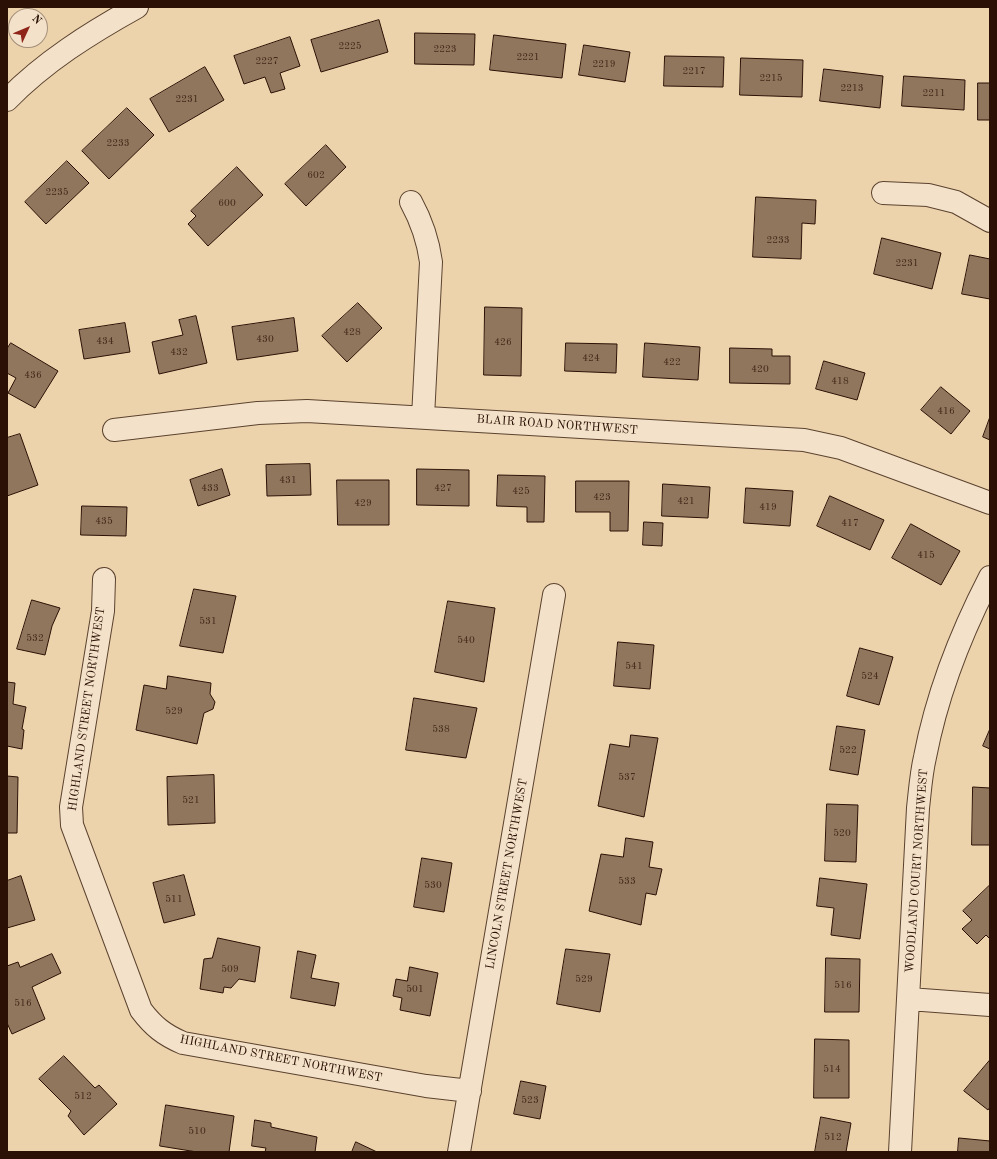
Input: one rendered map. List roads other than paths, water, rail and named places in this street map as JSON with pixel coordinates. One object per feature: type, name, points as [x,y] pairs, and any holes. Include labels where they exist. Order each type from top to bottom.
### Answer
[{"type":"street","points":[[7,100],[56,58],[101,27],[137,7]]},
{"type":"street","points":[[883,192],[928,195],[956,202],[990,221]]},
{"type":"street","points":[[411,202],[427,237],[431,262],[423,417]]},
{"type":"street","name":"BLAIR ROAD NORTHWEST","points":[[114,430],[258,412],[307,411],[804,440],[841,448],[990,502]]},
{"type":"street","name":"WOODLAND COURT NORTHWEST","points":[[900,1152],[918,808],[924,758],[936,706],[955,653],[990,577]]},
{"type":"street","name":"HIGHLAND STREET NORTHWEST","points":[[104,579],[103,611],[71,807],[72,825],[142,1010],[153,1025],[166,1036],[183,1043],[426,1086],[470,1091]]},
{"type":"street","name":"LINCOLN STREET NORTHWEST","points":[[459,1152],[554,595]]},
{"type":"street","points":[[909,999],[990,1005]]}]
